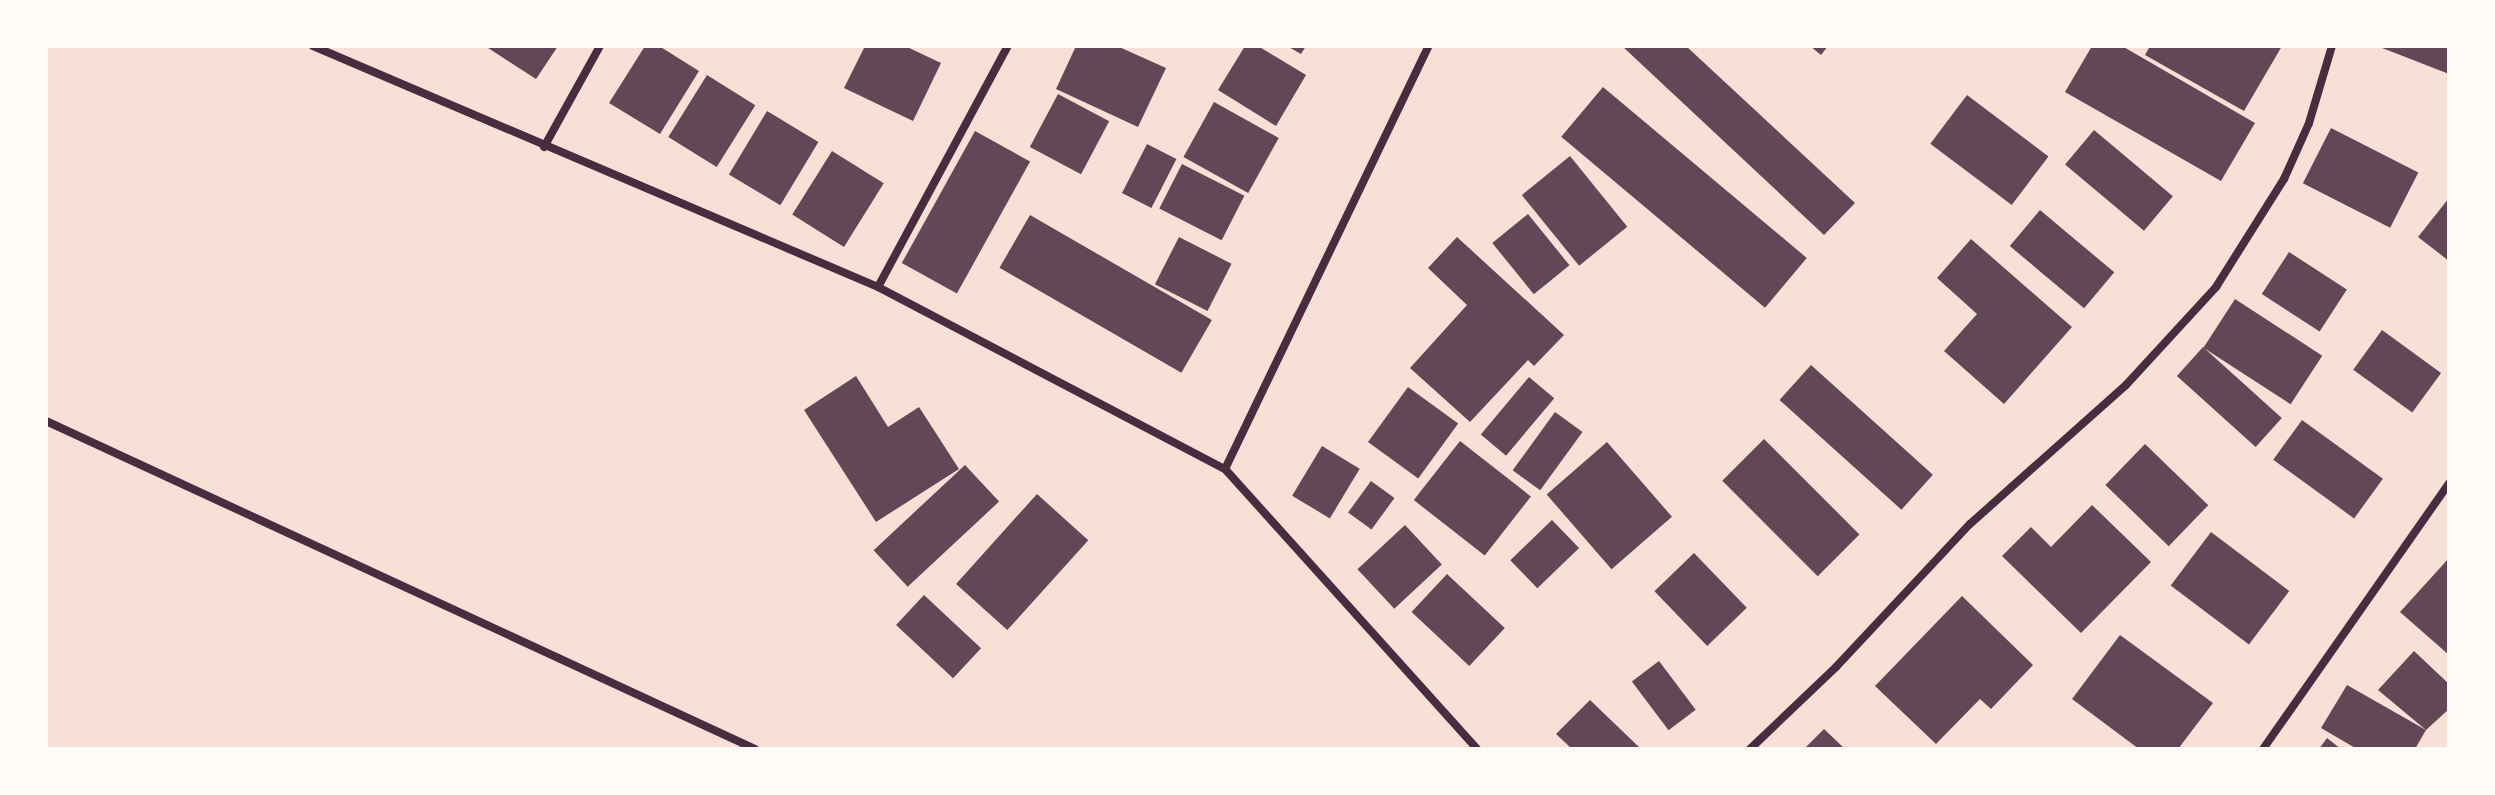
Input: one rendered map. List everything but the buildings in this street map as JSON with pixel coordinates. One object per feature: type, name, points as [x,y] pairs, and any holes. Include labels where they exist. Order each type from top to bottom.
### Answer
[{"type":"street","points":[[313,46],[878,287],[1225,469],[1477,749]]},
{"type":"street","points":[[544,147],[600,46]]},
{"type":"street","points":[[878,287],[1008,46]]},
{"type":"street","points":[[1225,469],[1429,46]]},
{"type":"street","points":[[1750,749],[1836,667],[1970,524],[2126,385],[2216,287],[2284,179],[2309,123],[2332,46]]},
{"type":"street","points":[[46,421],[755,749]]},
{"type":"street","points":[[2263,749],[2449,483]]}]
